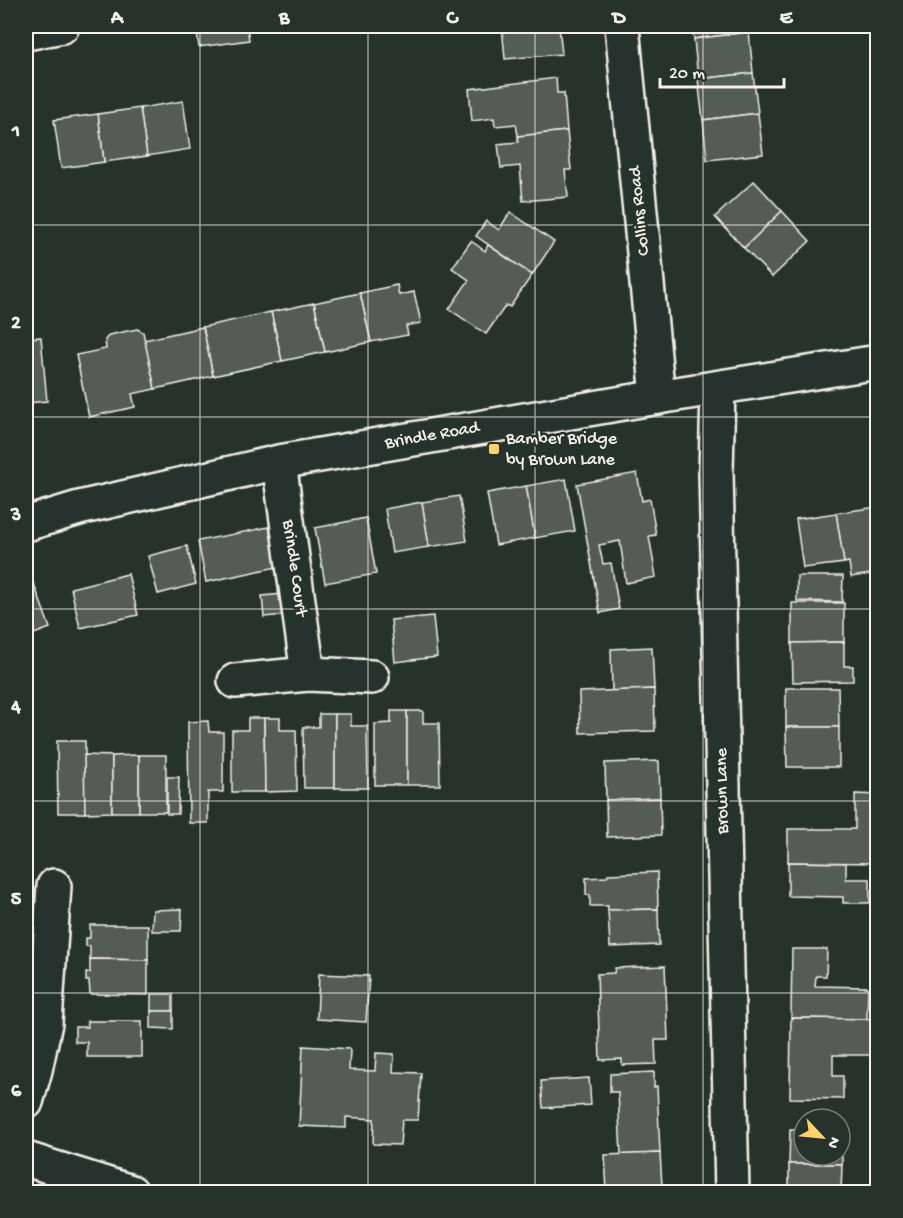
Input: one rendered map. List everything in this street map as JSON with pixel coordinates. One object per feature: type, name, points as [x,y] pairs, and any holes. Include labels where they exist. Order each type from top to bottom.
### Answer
[{"type":"street","points":[[26,33],[62,26]]},
{"type":"street","name":"Collins Road","points":[[622,26],[658,397]]},
{"type":"street","name":"Brindle Road","points":[[26,524],[80,508],[279,462],[878,362]]},
{"type":"street","name":"Brown Lane","points":[[718,388],[716,472],[732,1192]]},
{"type":"street","name":"Brindle Court","points":[[279,462],[308,674]]},
{"type":"street","points":[[236,681],[308,674],[372,677]]},
{"type":"street","points":[[26,1102],[45,1023],[54,886]]},
{"type":"street","points":[[26,1159],[131,1192]]},
{"type":"building","points":[[196,26],[247,26],[249,40],[199,47]]},
{"type":"building","points":[[502,26],[559,26],[562,54],[505,59]]},
{"type":"building","points":[[692,26],[748,26],[749,32],[694,39]]},
{"type":"building","points":[[749,32],[753,73],[698,79],[694,39]]},
{"type":"building","points":[[753,73],[758,113],[703,120],[698,79]]},
{"type":"building","points":[[556,78],[557,93],[564,93],[567,131],[518,136],[516,124],[495,126],[494,118],[472,121],[469,89]]},
{"type":"building","points":[[183,101],[190,149],[147,156],[140,108]]},
{"type":"building","points":[[140,108],[147,156],[104,162],[98,114]]},
{"type":"building","points":[[758,113],[763,154],[707,160],[703,120]]},
{"type":"building","points":[[98,114],[104,162],[61,168],[54,120]]},
{"type":"building","points":[[567,131],[571,170],[565,170],[568,197],[523,201],[520,166],[501,168],[498,144],[518,142],[518,136]]},
{"type":"building","points":[[754,181],[782,211],[744,248],[715,217]]},
{"type":"building","points":[[782,211],[810,241],[772,277],[744,248]]},
{"type":"building","points":[[510,212],[554,242],[532,275],[476,236],[486,221],[499,230]]},
{"type":"building","points":[[471,241],[485,251],[488,245],[532,275],[510,307],[506,305],[486,334],[449,309],[469,280],[452,268]]},
{"type":"building","points":[[397,285],[399,295],[414,292],[421,323],[406,326],[408,335],[371,342],[360,293]]},
{"type":"building","points":[[360,293],[371,342],[325,352],[314,303]]},
{"type":"building","points":[[314,303],[325,352],[282,361],[271,312]]},
{"type":"building","points":[[271,312],[282,361],[213,376],[203,327]]},
{"type":"building","points":[[203,327],[213,376],[155,389],[144,340]]},
{"type":"building","points":[[137,329],[143,332],[155,389],[132,394],[135,407],[89,417],[76,355],[106,349],[105,340],[109,335]]},
{"type":"building","points":[[41,337],[47,401],[28,403],[26,338]]},
{"type":"building","points":[[637,473],[642,501],[650,499],[656,535],[649,536],[656,577],[626,583],[620,541],[599,545],[603,564],[611,563],[619,609],[600,613],[577,484]]},
{"type":"building","points":[[566,479],[575,531],[535,538],[526,486]]},
{"type":"building","points":[[526,486],[535,538],[496,545],[487,493]]},
{"type":"building","points":[[459,496],[467,541],[429,547],[422,502]]},
{"type":"building","points":[[422,502],[429,547],[392,553],[385,509]]},
{"type":"building","points":[[877,507],[878,573],[851,577],[849,562],[844,563],[836,513]]},
{"type":"building","points":[[836,513],[844,563],[803,568],[796,519]]},
{"type":"building","points":[[366,518],[376,574],[325,583],[315,528]]},
{"type":"building","points":[[269,527],[277,567],[206,582],[198,541]]},
{"type":"building","points":[[187,546],[196,584],[158,594],[148,556]]},
{"type":"building","points":[[128,574],[138,615],[80,628],[71,588]]},
{"type":"building","points":[[797,576],[843,576],[842,602],[797,601]]},
{"type":"building","points":[[34,584],[50,628],[26,637],[26,587]]},
{"type":"building","points":[[283,594],[285,615],[264,617],[262,596]]},
{"type":"building","points":[[792,603],[844,603],[844,642],[792,643]]},
{"type":"building","points":[[433,616],[437,657],[395,662],[391,620]]},
{"type":"building","points":[[844,642],[844,666],[853,666],[853,681],[793,682],[792,643]]},
{"type":"building","points":[[652,647],[654,689],[612,691],[611,649]]},
{"type":"building","points":[[786,688],[838,688],[839,727],[786,727]]},
{"type":"building","points":[[654,689],[655,731],[580,733],[579,692]]},
{"type":"building","points":[[391,711],[407,711],[407,785],[375,785],[375,724],[391,723]]},
{"type":"building","points":[[407,711],[423,711],[423,723],[439,723],[440,785],[407,785]]},
{"type":"building","points":[[319,714],[335,714],[335,788],[304,788],[303,727],[319,727]]},
{"type":"building","points":[[335,714],[351,714],[351,726],[367,726],[368,788],[335,788]]},
{"type":"building","points":[[248,718],[264,718],[265,792],[232,792],[232,730],[248,730]]},
{"type":"building","points":[[264,718],[280,718],[280,730],[296,730],[297,791],[265,792]]},
{"type":"building","points":[[208,721],[209,732],[223,732],[223,792],[208,792],[208,823],[189,823],[188,722]]},
{"type":"building","points":[[786,727],[839,727],[839,767],[787,767]]},
{"type":"building","points":[[57,741],[85,741],[85,813],[58,813]]},
{"type":"building","points":[[84,755],[112,756],[112,812],[85,813]]},
{"type":"building","points":[[139,755],[166,755],[166,812],[139,812]]},
{"type":"building","points":[[139,755],[139,812],[112,812],[112,756]]},
{"type":"building","points":[[659,761],[660,798],[606,800],[605,763]]},
{"type":"building","points":[[167,777],[179,777],[178,814],[167,814]]},
{"type":"building","points":[[855,794],[878,795],[878,863],[788,862],[788,829],[855,829]]},
{"type":"building","points":[[660,798],[661,835],[607,837],[606,800]]},
{"type":"building","points":[[788,862],[846,863],[846,879],[870,879],[870,903],[843,903],[843,897],[788,896]]},
{"type":"building","points":[[657,872],[658,909],[608,910],[608,906],[590,906],[590,895],[586,895],[586,878],[607,877],[608,874]]},
{"type":"building","points":[[182,909],[181,931],[152,931],[153,910]]},
{"type":"building","points":[[658,909],[659,945],[610,947],[608,910]]},
{"type":"building","points":[[90,925],[148,925],[148,960],[90,959],[90,946],[86,946],[86,938],[90,938]]},
{"type":"building","points":[[792,949],[827,949],[826,976],[816,976],[815,986],[868,987],[867,1019],[791,1018]]},
{"type":"building","points":[[90,959],[148,960],[148,995],[90,994],[86,973],[90,973]]},
{"type":"building","points":[[665,966],[668,1040],[655,1040],[656,1064],[622,1065],[622,1059],[600,1060],[597,974],[614,973],[615,968]]},
{"type":"building","points":[[319,974],[369,976],[366,1022],[317,1019]]},
{"type":"building","points":[[151,994],[173,994],[173,1011],[151,1011]]},
{"type":"building","points":[[151,1011],[173,1011],[173,1029],[151,1028]]},
{"type":"building","points":[[791,1018],[878,1019],[878,1055],[833,1055],[833,1076],[843,1076],[843,1099],[790,1098]]},
{"type":"building","points":[[87,1021],[142,1021],[142,1057],[87,1057],[87,1042],[75,1042],[75,1027],[88,1027]]},
{"type":"building","points":[[303,1046],[350,1049],[349,1070],[375,1071],[376,1053],[394,1054],[393,1072],[421,1073],[418,1120],[402,1120],[400,1145],[373,1144],[374,1119],[346,1117],[346,1128],[299,1126]]},
{"type":"building","points":[[654,1072],[654,1087],[657,1086],[660,1153],[621,1155],[618,1092],[610,1092],[610,1074]]},
{"type":"building","points":[[589,1078],[591,1105],[543,1108],[541,1081]]},
{"type":"building","points":[[790,1130],[792,1130],[792,1164],[789,1164]]},
{"type":"building","points":[[660,1153],[662,1186],[640,1187],[640,1192],[607,1192],[605,1155]]},
{"type":"building","points":[[789,1164],[792,1164],[792,1167],[842,1167],[841,1192],[789,1192]]},
{"type":"place","name":"Bamber Bridge by Brown Lane","points":[[494,449]]}]
